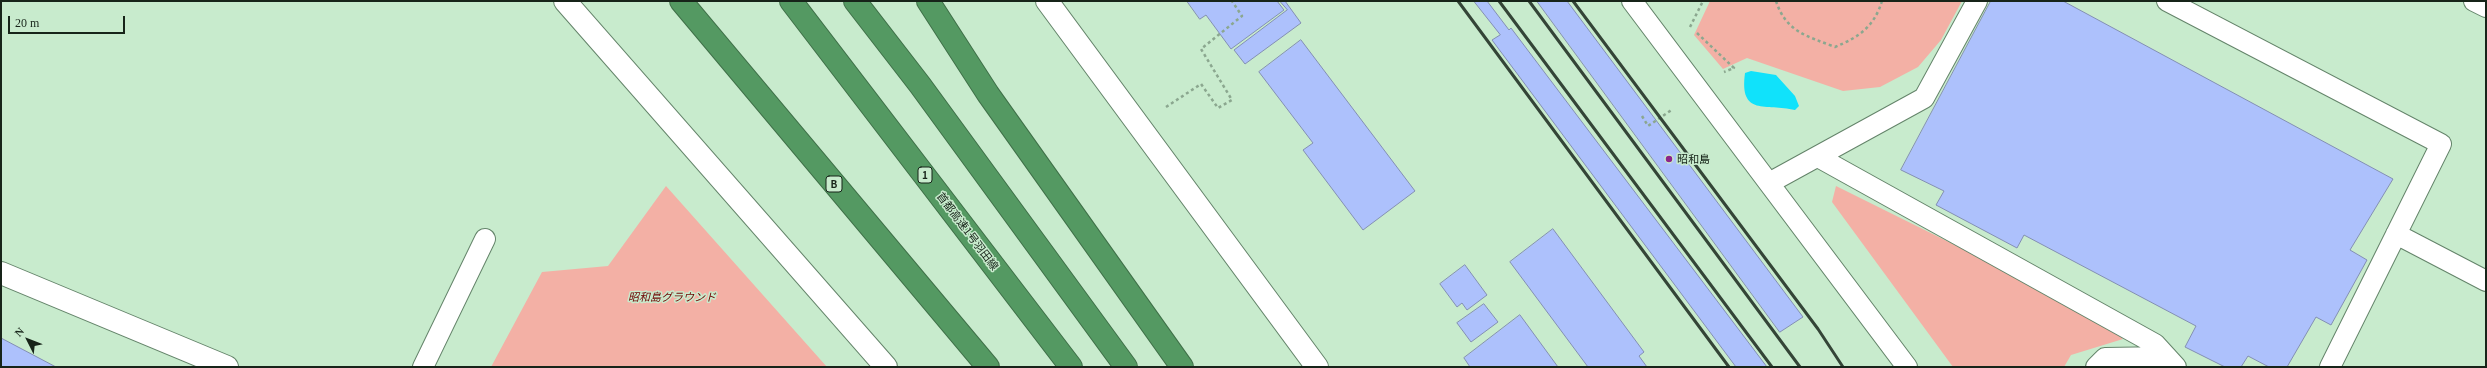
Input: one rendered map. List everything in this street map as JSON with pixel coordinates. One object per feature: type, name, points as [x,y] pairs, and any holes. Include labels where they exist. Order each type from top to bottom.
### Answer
[{"type":"highway","name":"B","points":[[682,1],[988,367]]},
{"type":"highway","name":"首都高速1号羽田線","points":[[791,1],[1064,358]]},
{"type":"highway","points":[[855,1],[920,85],[1126,367]]},
{"type":"highway","points":[[928,1],[988,94],[1182,367]]},
{"type":"street","points":[[566,1],[886,367]]},
{"type":"street","points":[[1047,1],[1317,367]]},
{"type":"street","points":[[1,273],[227,367]]},
{"type":"lane","points":[[1632,1],[1907,367]]},
{"type":"lane","points":[[1769,184],[1924,98],[1977,1]]},
{"type":"lane","points":[[2167,1],[2441,144],[2330,367]]},
{"type":"lane","points":[[2474,1],[2486,7]]},
{"type":"lane","points":[[1818,157],[2155,344],[2172,362]]},
{"type":"lane","points":[[2396,234],[2486,280]]},
{"type":"lane","points":[[423,367],[485,239]]},
{"type":"lane","points":[[2096,367],[2105,358],[2172,362]]},
{"type":"path","points":[[1165,108],[1201,84],[1218,108],[1232,100],[1201,49],[1242,16],[1232,1]]},
{"type":"path","points":[[1703,1],[1690,26],[1734,68],[1719,76]]},
{"type":"path","points":[[1776,1],[1781,17],[1802,35],[1835,47],[1857,38],[1878,15],[1882,1]]},
{"type":"path","points":[[1642,116],[1648,126],[1678,105]]},
{"type":"green space","points":[[1710,1],[1962,1],[1941,40],[1918,67],[1880,87],[1843,91],[1747,58],[1723,69],[1694,35]]},
{"type":"green space","name":"昭和島グラウンド","points":[[666,186],[827,367],[491,367],[542,272],[608,266]]},
{"type":"green space","points":[[1836,186],[2100,317],[2123,339],[2071,355],[2064,367],[1953,367],[1832,202]]},
{"type":"water","points":[[1751,71],[1776,75],[1795,96],[1799,106],[1795,110],[1765,107],[1751,102],[1746,96],[1744,87],[1745,73]]},
{"type":"building","points":[[1187,1],[1277,1],[1284,10],[1231,49],[1206,15],[1200,19]]},
{"type":"building","points":[[1280,1],[1285,1],[1301,23],[1245,64],[1234,50],[1287,10]]},
{"type":"building","points":[[1474,1],[1487,1],[1509,30],[1511,28],[1767,367],[1736,367],[1492,40],[1500,35]]},
{"type":"building","name":"昭和島","points":[[1537,1],[1567,1],[1803,317],[1780,332]]},
{"type":"building","points":[[1991,1],[2063,1],[2393,179],[2350,250],[2367,260],[2331,325],[2316,317],[2287,367],[2269,367],[2248,356],[2241,367],[2225,367],[2185,347],[2196,326],[2024,235],[2017,248],[1936,205],[1944,191],[1901,170]]},
{"type":"building","points":[[1301,40],[1415,191],[1363,230],[1303,150],[1313,143],[1259,72]]},
{"type":"building","points":[[1553,229],[1644,352],[1639,356],[1647,367],[1588,367],[1510,262]]},
{"type":"building","points":[[1465,265],[1487,295],[1467,310],[1462,303],[1457,307],[1440,284]]},
{"type":"building","points":[[1484,304],[1498,322],[1471,342],[1457,323]]},
{"type":"building","points":[[1520,315],[1558,367],[1470,367],[1464,358]]},
{"type":"building","points":[[1,338],[56,367],[1,367]]},
{"type":"railway","points":[[1458,1],[1729,367]]},
{"type":"railway","points":[[1499,1],[1772,367]]},
{"type":"railway","points":[[1529,1],[1800,367]]},
{"type":"railway","points":[[1573,1],[1818,329],[1843,367]]},
{"type":"place","name":"昭和島","points":[[1669,159]]}]
